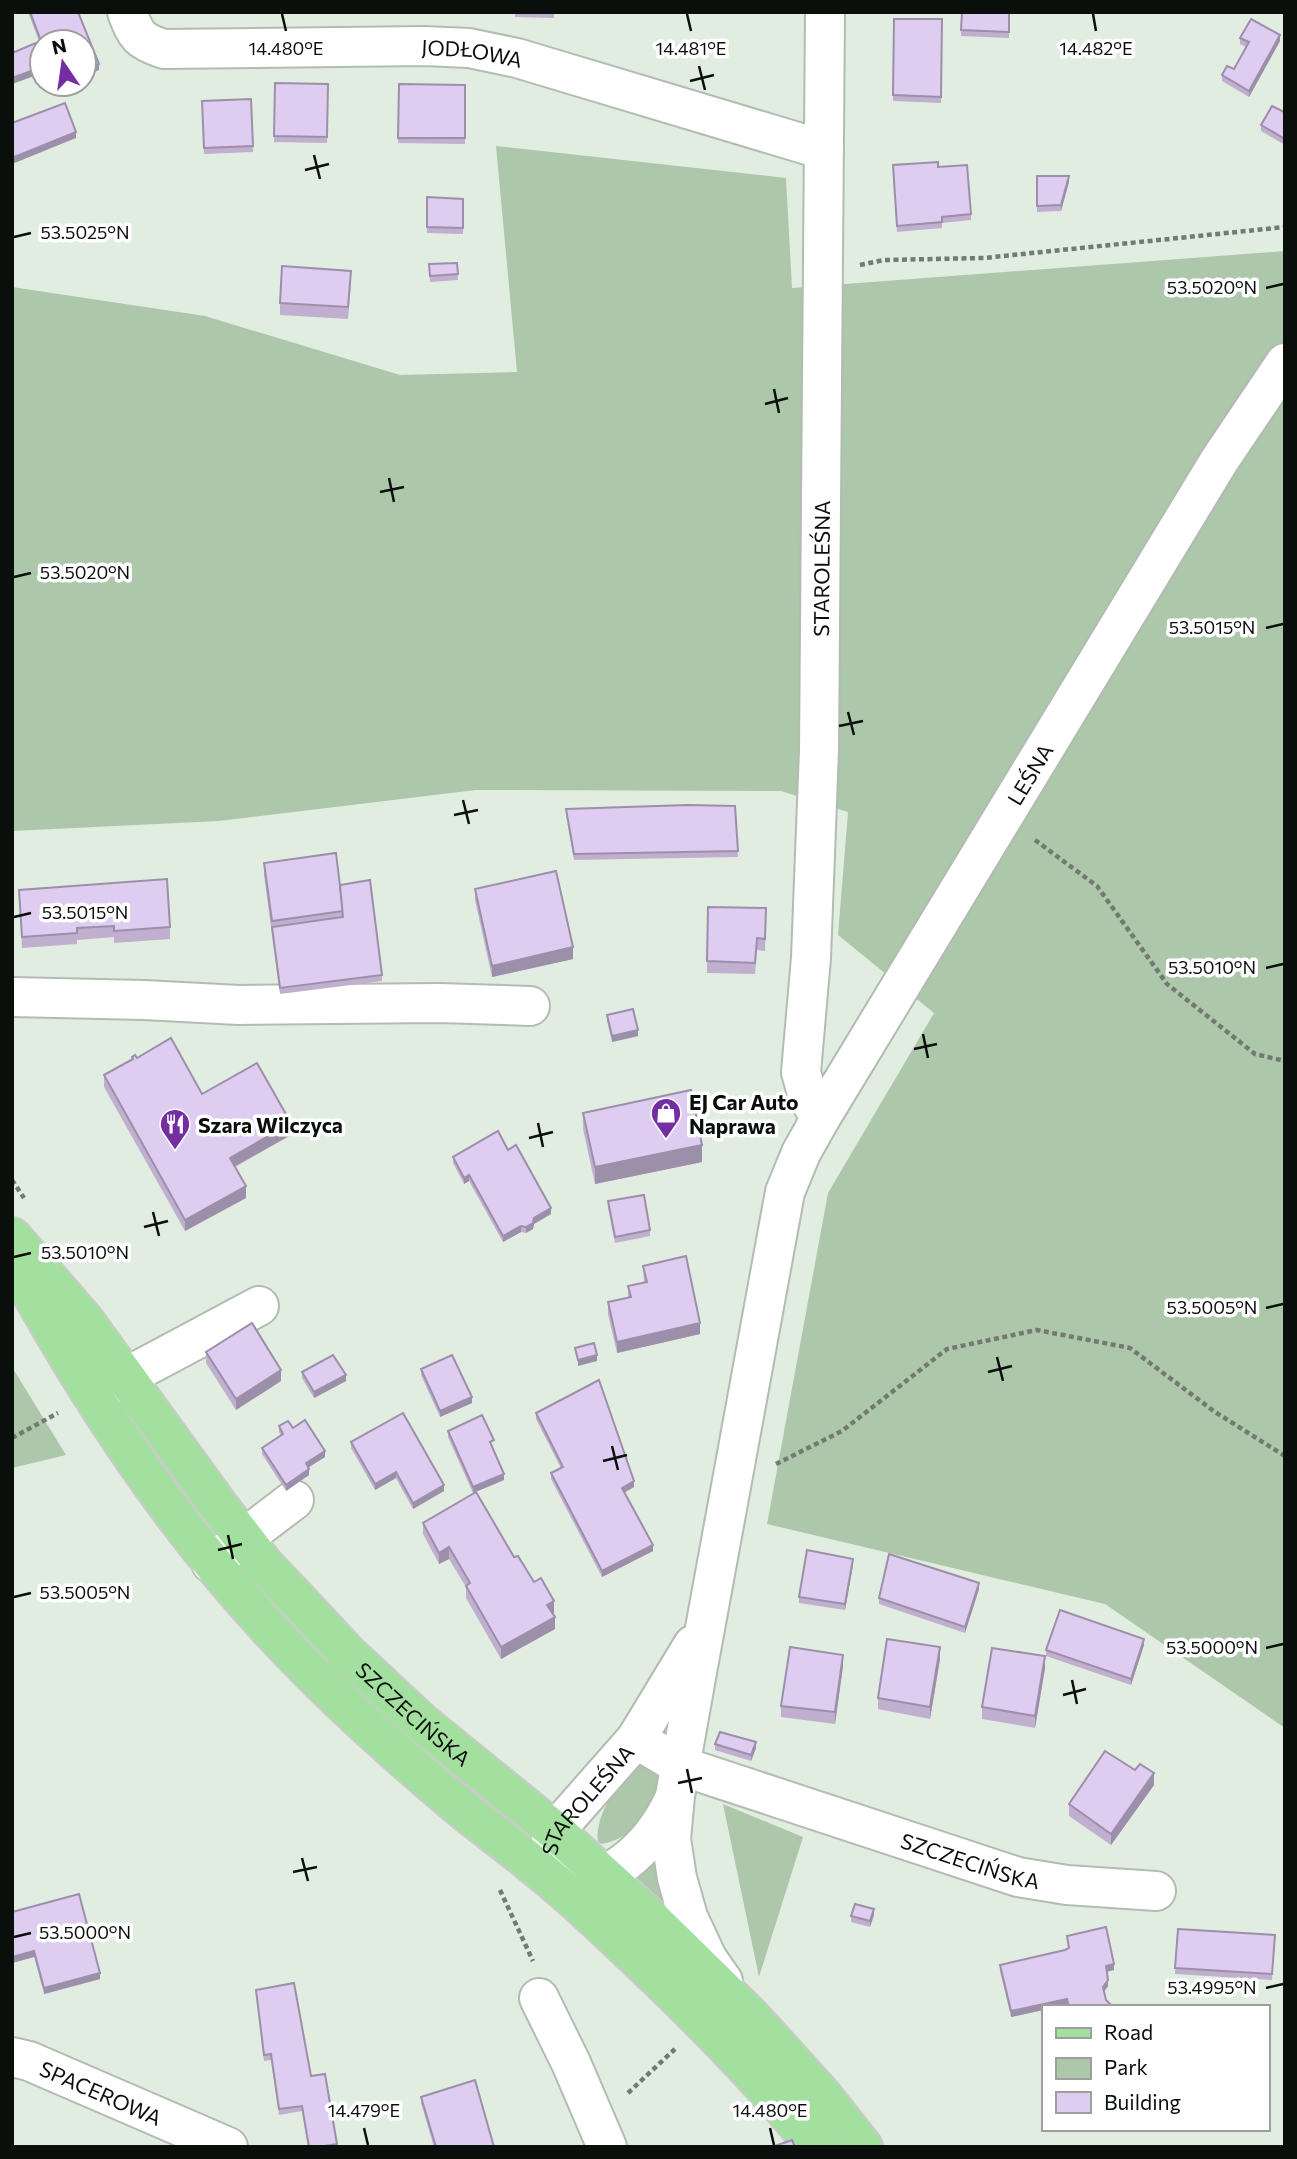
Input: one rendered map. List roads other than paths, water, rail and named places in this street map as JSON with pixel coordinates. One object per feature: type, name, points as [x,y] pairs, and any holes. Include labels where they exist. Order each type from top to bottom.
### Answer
[{"type":"main road","name":"SZCZECIŃSKA","points":[[12,1237],[84,1320],[124,1378],[265,1566],[348,1654],[422,1723],[555,1831],[649,1917],[752,2018],[821,2094],[863,2147]]},
{"type":"main road","name":"SZCZECIŃSKA","points":[[12,1259],[91,1396],[152,1486],[234,1591],[320,1681],[391,1748],[554,1881],[724,2043],[816,2147]]},
{"type":"street","name":"JODŁOWA","points":[[127,12],[134,32],[145,43],[164,49],[424,46],[469,48],[517,58],[824,150]]},
{"type":"street","name":"STAROLEŚNA","points":[[820,1119],[807,1094],[801,1072],[811,958],[819,750],[825,12]]},
{"type":"street","name":"LEŚNA","points":[[785,1192],[801,1153],[820,1119],[1219,461],[1285,363]]},
{"type":"street","points":[[12,997],[239,1005],[428,1003],[530,1006]]},
{"type":"street","name":"STAROLEŚNA","points":[[752,2018],[716,1972],[696,1936],[677,1878],[673,1849],[678,1781],[785,1192]]},
{"type":"street","points":[[91,1396],[259,1306]]},
{"type":"street","points":[[211,1563],[294,1500]]},
{"type":"street","name":"STAROLEŚNA","points":[[678,1781],[664,1819],[646,1844],[619,1866],[578,1883],[554,1881],[548,1849],[555,1831],[636,1739],[706,1623]]},
{"type":"street","name":"SZCZECIŃSKA","points":[[636,1739],[678,1781],[1018,1877],[1067,1885],[1156,1891]]},
{"type":"street","points":[[539,1998],[602,2135]]},
{"type":"street","name":"SPACEROWA","points":[[12,2057],[29,2061],[229,2147]]},
{"type":"place","name":"EJ Car Auto Naprawa","points":[[666,1140]]},
{"type":"place","name":"Szara Wilczyca","points":[[175,1151]]}]
